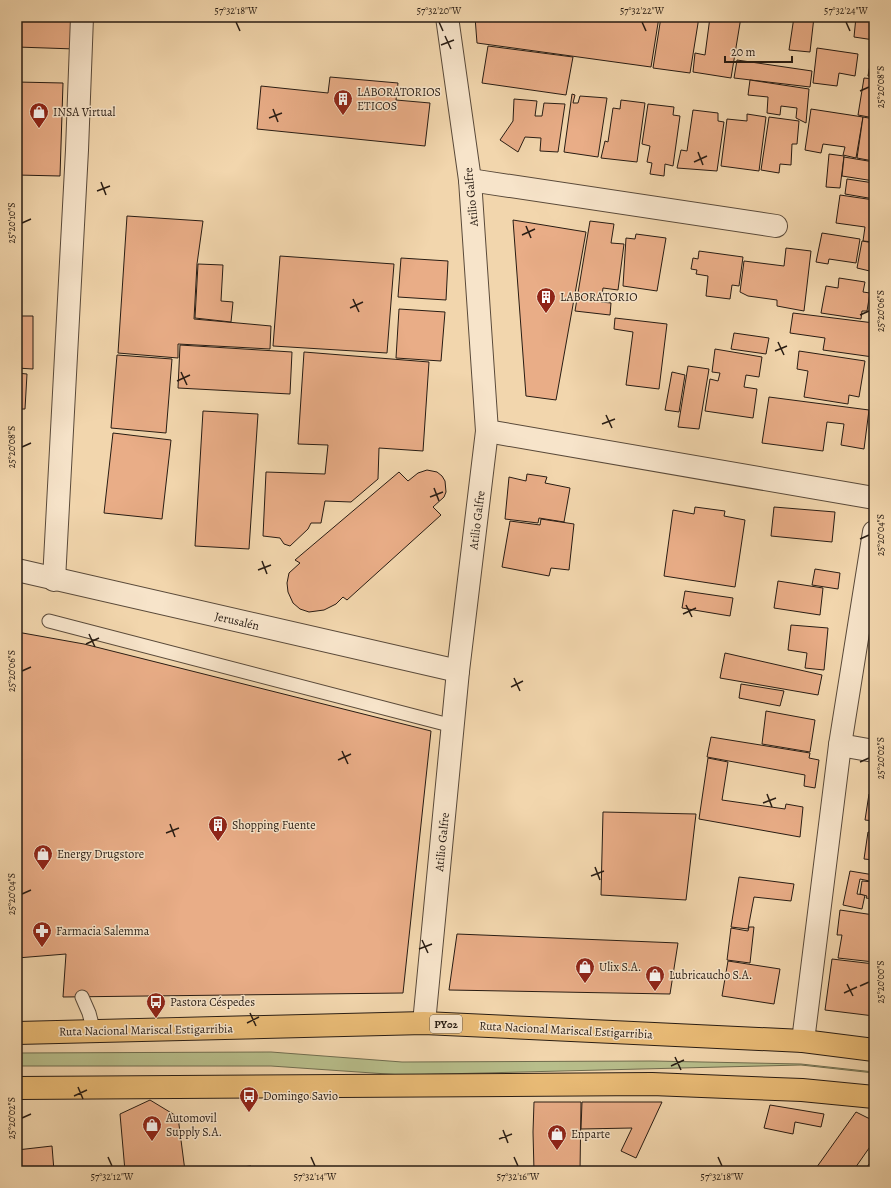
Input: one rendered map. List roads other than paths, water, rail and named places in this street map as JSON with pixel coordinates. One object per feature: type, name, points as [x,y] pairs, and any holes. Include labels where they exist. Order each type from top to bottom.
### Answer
[{"type":"highway","name":"Ruta Nacional Mariscal Estigarribia","points":[[17,1033],[424,1023],[803,1041],[874,1050]]},
{"type":"highway","points":[[17,1088],[652,1084],[802,1090],[874,1097]]},
{"type":"street","points":[[54,580],[77,150],[82,17]]},
{"type":"street","name":"Atilio Galfre","points":[[424,1023],[458,671],[487,431],[470,180],[447,17]]},
{"type":"street","points":[[470,180],[776,226]]},
{"type":"street","points":[[487,431],[874,498]]},
{"type":"street","points":[[803,1041],[840,745],[874,532]]},
{"type":"street","name":"Jerusalén","points":[[17,570],[54,580],[458,671]]},
{"type":"street","points":[[840,745],[874,751]]},
{"type":"lane","points":[[49,621],[453,726]]},
{"type":"lane","points":[[82,997],[89,1013],[94,1032]]},
{"type":"place","name":"LABORATORIOS ETICOS","points":[[343,116]]},
{"type":"place","name":"INSA Virtual","points":[[39,129]]},
{"type":"place","name":"LABORATORIO","points":[[546,314]]},
{"type":"place","name":"Shopping Fuente","points":[[218,842]]},
{"type":"place","name":"Energy Drugstore","points":[[43,871]]},
{"type":"place","name":"Farmacia Salemma","points":[[42,948]]},
{"type":"place","name":"Ulix S.A.","points":[[585,984]]},
{"type":"place","name":"Lubricaucho S.A.","points":[[655,992]]},
{"type":"place","name":"Pastora Céspedes","points":[[156,1019]]},
{"type":"place","name":"Domingo Savio","points":[[249,1113]]},
{"type":"place","name":"Automovil Supply S.A.","points":[[152,1142]]},
{"type":"place","name":"Enparte","points":[[557,1151]]}]
